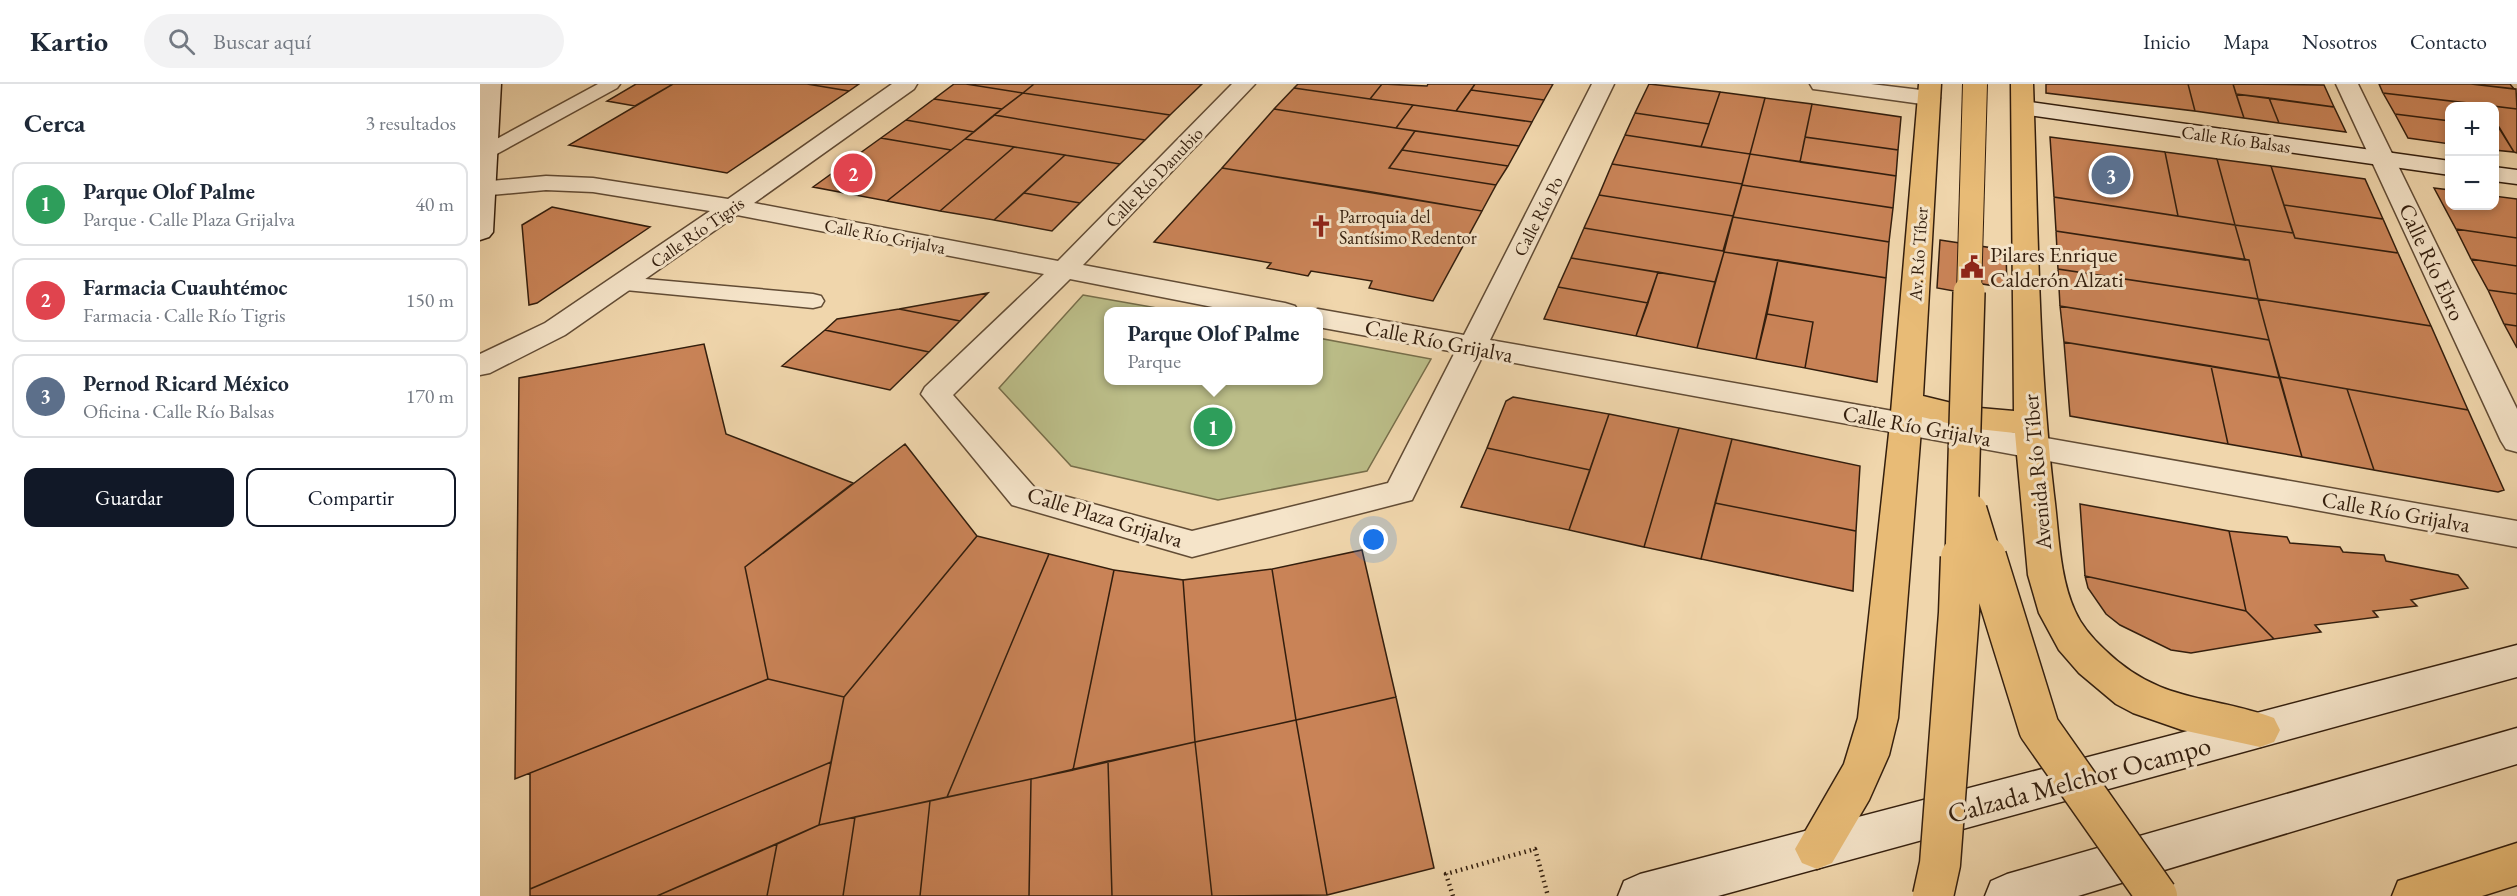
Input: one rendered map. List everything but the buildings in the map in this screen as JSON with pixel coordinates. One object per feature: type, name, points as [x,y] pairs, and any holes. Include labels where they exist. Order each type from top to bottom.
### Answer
[{"type":"main road","points":[[1933,896],[1940,864],[1959,613],[1975,84]]},
{"type":"main road","name":"Av. Río Tíber","points":[[1907,413],[1929,91]]},
{"type":"main road","name":"Avenida Río Tíber","points":[[2022,96],[2032,435],[2046,575],[2057,613],[2081,650],[2103,673],[2147,701],[2182,713],[2260,730]]},
{"type":"main road","points":[[1817,849],[1839,808],[1857,784],[1875,737],[1907,413]]},
{"type":"main road","points":[[1963,485],[2039,728],[2157,896]]},
{"type":"main road","points":[[2414,896],[2517,864]]},
{"type":"street","name":"Calle Río Tigris","points":[[480,366],[555,329],[623,284],[906,84]]},
{"type":"street","name":"Calle Río Danubio","points":[[1064,270],[1244,84]]},
{"type":"street","name":"Calle Río Po","points":[[1472,347],[1603,84]]},
{"type":"street","points":[[1821,84],[1929,91]]},
{"type":"street","name":"Calle Río Ebro","points":[[2347,84],[2517,441]]},
{"type":"street","points":[[480,232],[489,86]]},
{"type":"street","name":"Calle Río Balsas","points":[[2022,96],[2384,160],[2445,167]]},
{"type":"street","points":[[2499,175],[2517,177]]},
{"type":"street","name":"Calle Río Grijalva","points":[[482,189],[546,183],[593,185],[733,207],[1259,307]]},
{"type":"street","name":"Calle Plaza Grijalva","points":[[1064,270],[936,394],[1024,497],[1192,544],[1400,492],[1472,347]]},
{"type":"street","name":"Calle Río Grijalva","points":[[1323,319],[1472,347],[1907,413],[2032,435],[2517,534]]},
{"type":"street","name":"Calzada Melchor Ocampo","points":[[1640,896],[2517,661]]},
{"type":"street","points":[[2007,896],[2517,746]]},
{"type":"lane","points":[[486,152],[611,84]]},
{"type":"lane","points":[[623,284],[813,301]]},
{"type":"path","points":[[1453,896],[1446,874],[1535,849],[1548,896]]},
{"type":"green space","points":[[1083,295],[1151,307],[1104,307],[1104,385],[1323,385],[1323,339],[1431,359],[1367,471],[1218,500],[1071,466],[999,388]]},
{"type":"place","name":"Farmacia Cuauhtémoc","points":[[853,173]]},
{"type":"place","name":"Pernod Ricard México","points":[[2111,175]]},
{"type":"place","name":"Parroquia del Santísimo Redentor","points":[[1321,226]]},
{"type":"place","name":"Pilares Enrique Calderón Alzati","points":[[1972,267]]},
{"type":"place","name":"Parque Olof Palme","points":[[1213,427]]}]
